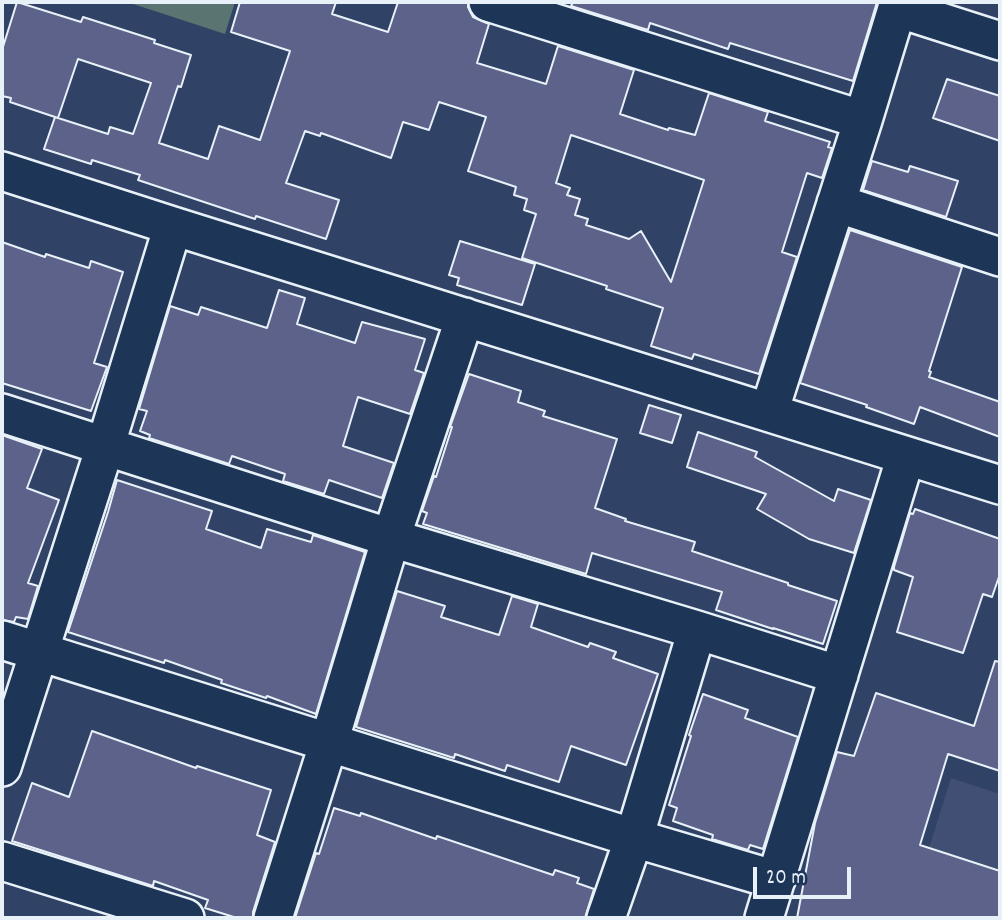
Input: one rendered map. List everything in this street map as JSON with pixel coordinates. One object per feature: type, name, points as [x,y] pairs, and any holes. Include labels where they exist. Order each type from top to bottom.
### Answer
[{"type":"street","points":[[488,2],[863,120]]},
{"type":"street","points":[[769,412],[898,5],[1000,41]]},
{"type":"street","points":[[2,171],[1000,485]]},
{"type":"street","points":[[836,203],[1000,257]]},
{"type":"street","points":[[2,767],[173,226]]},
{"type":"street","points":[[273,918],[391,538],[465,317]]},
{"type":"street","points":[[2,413],[391,538],[839,675]]},
{"type":"street","points":[[764,918],[906,456]]},
{"type":"street","points":[[606,918],[634,838],[697,630]]},
{"type":"street","points":[[2,640],[776,880]]},
{"type":"street","points":[[2,860],[147,913],[186,918]]},
{"type":"shaded area","points":[[951,778],[1000,794],[1000,918],[907,918]]},
{"type":"green space","points":[[127,2],[235,2],[225,34]]},
{"type":"building","points":[[17,2],[81,22],[83,17],[155,40],[154,43],[191,55],[159,143],[208,159],[219,126],[260,140],[290,51],[231,32],[240,2],[336,2],[332,14],[388,32],[398,2],[468,2],[473,17],[489,24],[477,63],[546,84],[558,46],[634,70],[620,114],[668,130],[669,128],[695,135],[709,93],[768,112],[765,121],[830,142],[828,147],[832,148],[822,178],[807,173],[782,252],[797,257],[759,374],[694,354],[692,359],[651,346],[663,308],[522,258],[536,214],[524,210],[527,199],[514,195],[516,187],[468,171],[486,117],[439,102],[429,130],[403,122],[391,158],[321,133],[320,136],[305,131],[286,183],[339,200],[326,239],[256,216],[255,219],[138,180],[140,175],[92,160],[91,164],[44,149],[55,117],[10,102],[11,98],[2,96],[2,50]],"holes":[[[571,135],[704,180],[671,282],[641,231],[629,239],[586,225],[588,219],[575,215],[580,199],[567,195],[570,188],[556,183]]]},
{"type":"building","points":[[573,2],[877,2],[853,81],[730,43],[728,49],[650,23],[648,30],[571,6]]},
{"type":"building","points":[[78,59],[151,83],[133,134],[110,127],[108,134],[58,118]]},
{"type":"building","points":[[947,79],[1000,96],[1000,141],[933,118]]},
{"type":"building","points":[[872,161],[908,172],[910,166],[958,181],[946,217],[863,190]]},
{"type":"building","points":[[850,230],[962,267],[929,377],[1000,402],[1000,437],[920,407],[914,424],[800,383]]},
{"type":"building","points":[[460,241],[535,264],[522,305],[457,285],[459,278],[449,275]]},
{"type":"building","points":[[2,242],[89,268],[91,261],[123,272],[94,363],[107,367],[91,411],[2,383]]},
{"type":"building","points":[[279,290],[305,298],[297,324],[355,343],[362,322],[425,339],[415,370],[424,373],[410,414],[358,397],[343,446],[394,463],[382,498],[329,480],[324,494],[283,481],[285,474],[232,456],[229,464],[149,438],[150,435],[140,431],[147,411],[139,409],[170,306],[198,315],[201,307],[267,328]]},
{"type":"building","points":[[469,374],[521,391],[518,402],[545,411],[543,416],[617,439],[595,508],[626,519],[625,521],[695,542],[692,551],[837,601],[823,644],[716,610],[722,592],[592,553],[586,574],[423,524],[427,513],[422,511],[434,476],[436,477]]},
{"type":"building","points":[[649,405],[681,415],[672,443],[640,433]]},
{"type":"building","points":[[698,432],[757,452],[755,457],[834,501],[838,489],[871,500],[854,553],[809,539],[757,509],[766,494],[687,467]]},
{"type":"building","points":[[2,435],[42,449],[27,488],[59,500],[28,583],[38,586],[28,619],[16,617],[14,622],[2,620]]},
{"type":"building","points":[[117,480],[212,511],[206,529],[261,548],[267,529],[311,542],[313,535],[365,552],[316,714],[221,683],[222,680],[165,660],[164,663],[68,632]]},
{"type":"building","points":[[915,509],[1000,539],[1000,574],[992,597],[983,594],[963,653],[897,632],[913,577],[894,570],[894,567],[910,513],[913,514]]},
{"type":"building","points":[[397,591],[445,606],[441,617],[499,635],[512,596],[538,604],[531,627],[588,647],[590,643],[616,652],[613,658],[658,674],[626,765],[571,746],[559,782],[507,765],[505,771],[455,754],[454,758],[356,727]]},
{"type":"building","points":[[995,661],[1000,662],[1000,771],[948,754],[920,845],[1000,871],[1000,918],[797,918],[815,823],[837,752],[854,756],[876,693],[974,726]]},
{"type":"building","points":[[703,694],[748,710],[745,718],[798,737],[763,849],[750,845],[748,850],[712,839],[713,835],[673,821],[677,808],[669,805]]},
{"type":"building","points":[[92,731],[196,768],[197,766],[271,790],[257,835],[275,842],[253,918],[237,918],[205,908],[208,900],[154,881],[153,886],[12,841],[32,783],[69,797]]},
{"type":"building","points":[[334,808],[360,816],[361,813],[436,839],[437,836],[553,875],[555,870],[579,878],[577,883],[594,889],[585,918],[295,918]]}]
